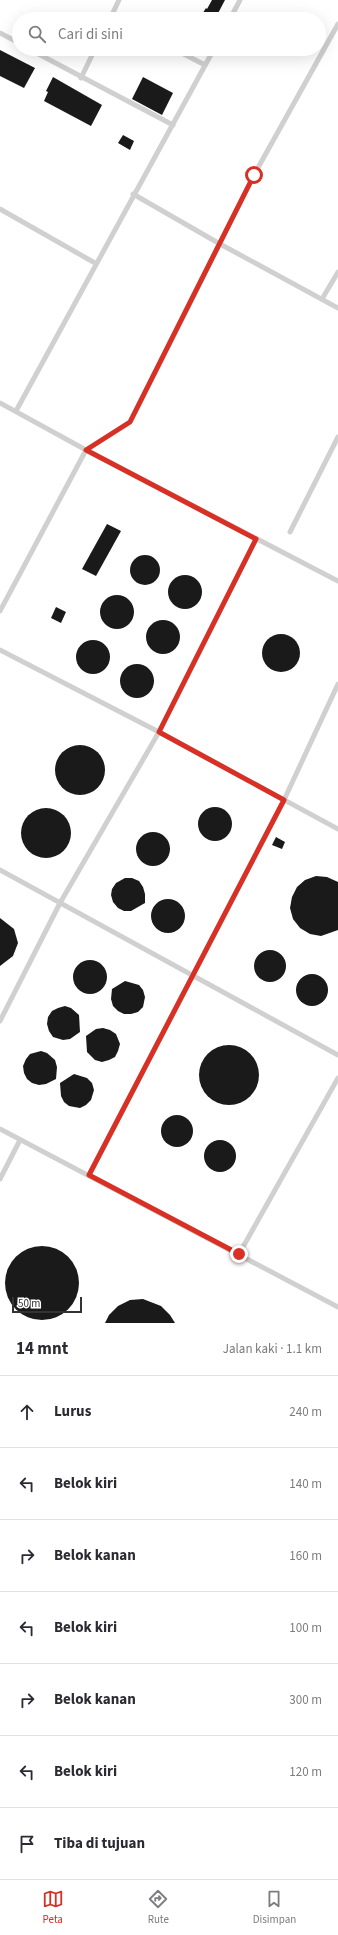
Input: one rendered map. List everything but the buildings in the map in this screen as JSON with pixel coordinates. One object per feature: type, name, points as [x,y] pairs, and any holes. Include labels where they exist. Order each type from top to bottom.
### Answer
[{"type":"lane","points":[[114,12],[119,0]]},
{"type":"lane","points":[[234,12],[240,0]]},
{"type":"lane","points":[[326,46],[338,24]]},
{"type":"lane","points":[[0,33],[12,39]]},
{"type":"lane","points":[[42,56],[173,125]]},
{"type":"lane","points":[[81,78],[92,56]]},
{"type":"lane","points":[[188,56],[205,65]]},
{"type":"lane","points":[[16,411],[95,263],[210,56]]},
{"type":"lane","points":[[0,611],[86,450],[130,422],[254,175],[320,56]]},
{"type":"lane","points":[[133,194],[220,244],[338,308]]},
{"type":"lane","points":[[0,210],[95,263]]},
{"type":"lane","points":[[322,299],[338,272]]},
{"type":"lane","points":[[0,403],[86,450],[338,581]]},
{"type":"lane","points":[[290,532],[338,436]]},
{"type":"lane","points":[[0,1021],[60,903],[159,732],[256,539]]},
{"type":"lane","points":[[0,650],[159,732],[338,829]]},
{"type":"lane","points":[[89,1175],[284,800],[338,684]]},
{"type":"lane","points":[[0,870],[338,1055]]},
{"type":"lane","points":[[239,1254],[338,1078]]},
{"type":"lane","points":[[0,1129],[338,1307]]},
{"type":"lane","points":[[0,1179],[20,1140]]},
{"type":"route","points":[[239,1254],[89,1175],[284,800],[159,732],[256,539],[86,450],[130,422],[254,175]]}]
